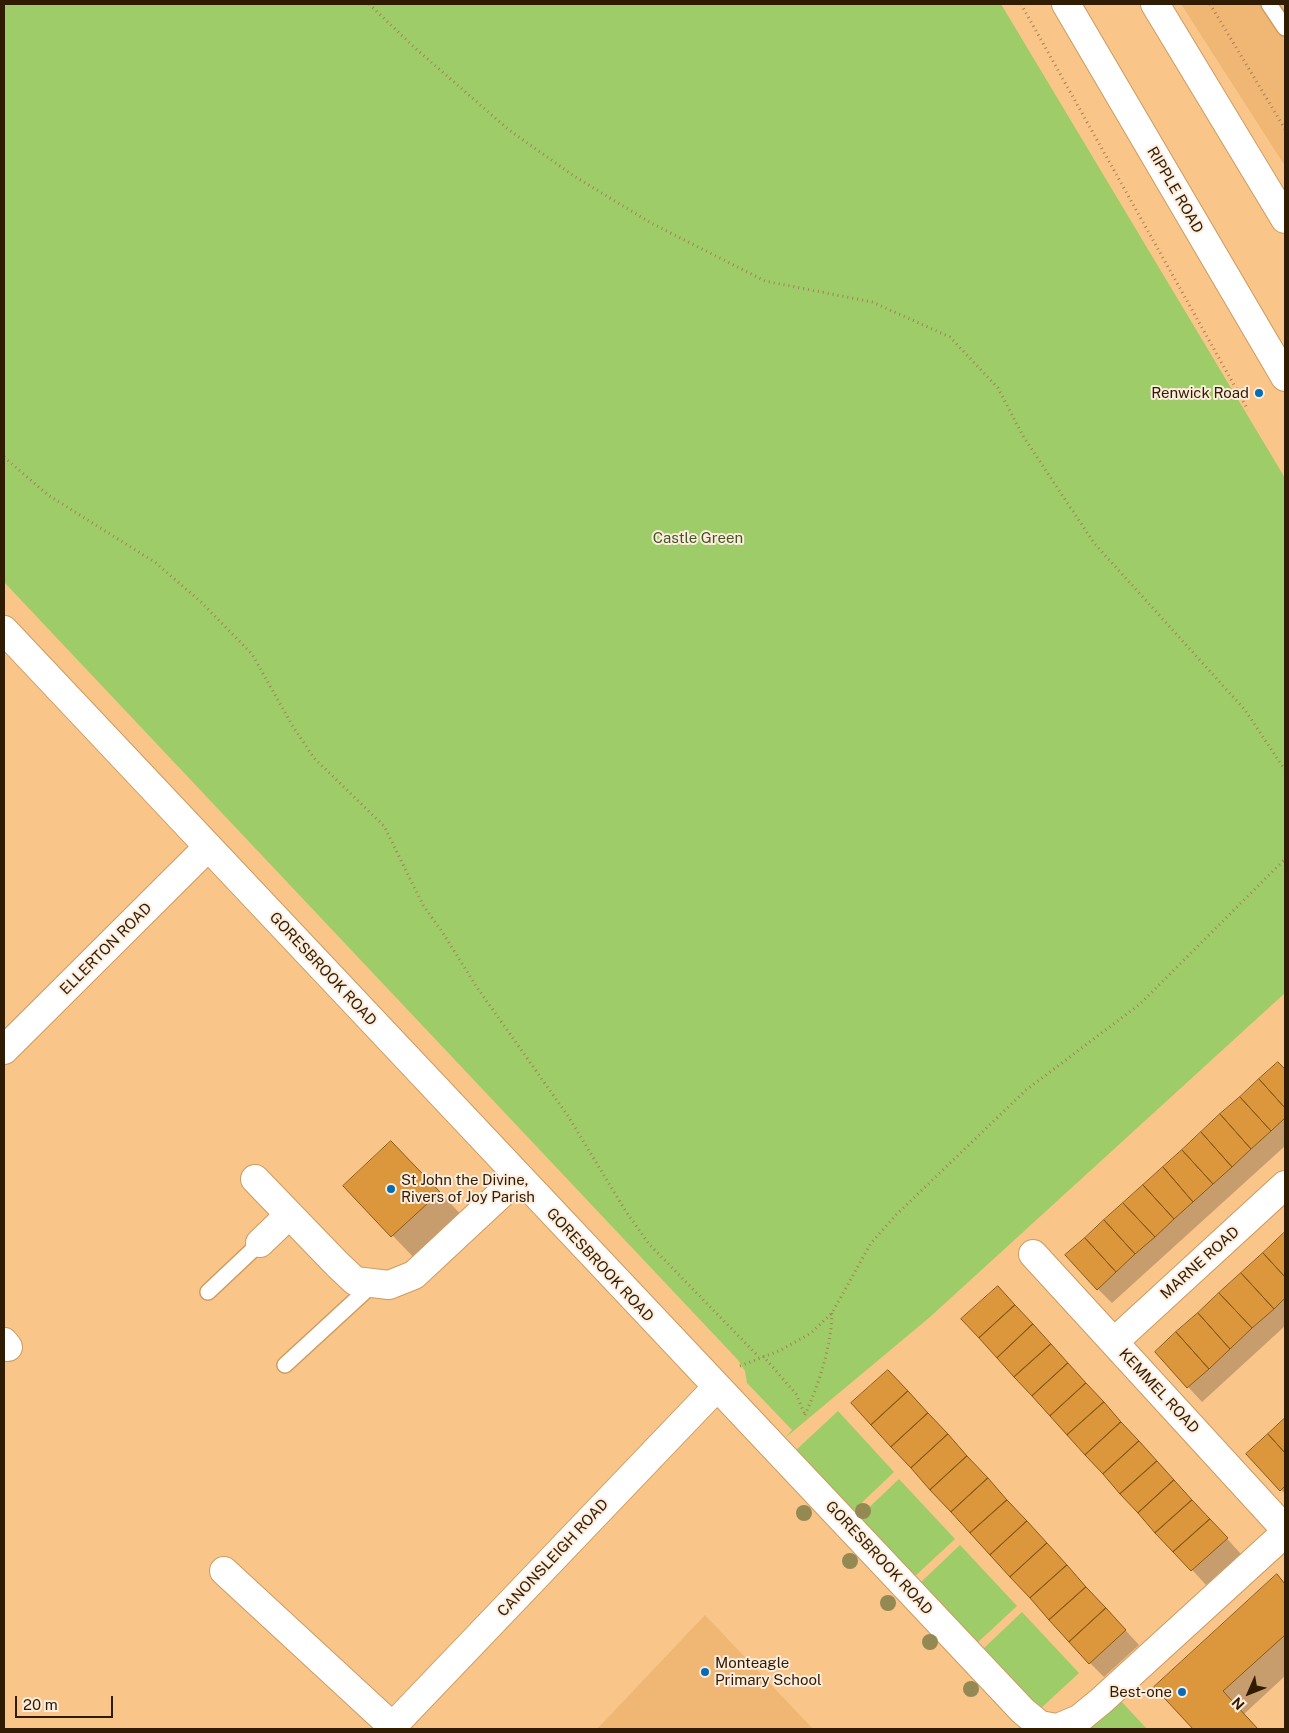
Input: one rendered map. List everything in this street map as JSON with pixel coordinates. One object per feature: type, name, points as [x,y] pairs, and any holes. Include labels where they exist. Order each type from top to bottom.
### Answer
[{"type":"main road","name":"RIPPLE ROAD","points":[[1066,4],[1285,376]]},
{"type":"main road","points":[[1155,4],[1285,219]]},
{"type":"main road","name":"GORESBROOK ROAD","points":[[4,630],[714,1386],[1023,1711],[1040,1725],[1061,1728]]},
{"type":"main road","name":"ELLERTON ROAD","points":[[4,1050],[208,847]]},
{"type":"main road","points":[[254,1179],[355,1281],[389,1285],[414,1274],[518,1178]]},
{"type":"main road","name":"MARNE ROAD","points":[[1114,1342],[1285,1185]]},
{"type":"main road","points":[[260,1243],[289,1216]]},
{"type":"main road","name":"KEMMEL ROAD","points":[[1033,1254],[1285,1531]]},
{"type":"main road","name":"CANONSLEIGH ROAD","points":[[392,1728],[714,1386]]},
{"type":"main road","points":[[1061,1728],[1079,1718],[1102,1701],[1285,1531]]},
{"type":"main road","points":[[224,1571],[392,1728]]},
{"type":"lane","points":[[1269,4],[1285,28]]},
{"type":"lane","points":[[208,1292],[260,1243]]},
{"type":"lane","points":[[285,1365],[372,1284]]},
{"type":"path","points":[[369,4],[415,48],[509,130],[574,176],[651,223],[764,281],[872,302],[950,336],[998,388],[1023,436],[1094,543],[1245,710],[1285,770]]},
{"type":"path","points":[[1021,4],[1248,410]]},
{"type":"path","points":[[1210,4],[1285,129]]},
{"type":"path","points":[[4,457],[48,495],[156,563],[201,602],[252,654],[314,758],[384,826],[423,905],[444,933],[476,986],[568,1116],[625,1210],[649,1244],[796,1394],[806,1416],[819,1382],[832,1325],[832,1313]]},
{"type":"path","points":[[714,1386],[728,1371],[781,1350],[811,1333],[832,1313],[871,1243],[896,1214],[1026,1090],[1140,1004],[1285,859]]},
{"type":"shaded area","points":[[1181,4],[1285,4],[1285,166]]},
{"type":"shaded area","name":"Monteagle Primary School","points":[[705,1615],[813,1729],[597,1729]]},
{"type":"green space","name":"Castle Green","points":[[4,4],[1001,4],[1285,478],[1285,993],[930,1317],[785,1438],[792,1430],[747,1383],[745,1371],[738,1360],[4,582]]},
{"type":"green space","points":[[838,1411],[894,1472],[852,1512],[795,1451]]},
{"type":"green space","points":[[899,1479],[955,1539],[914,1577],[858,1518]]},
{"type":"green space","points":[[960,1545],[1017,1606],[976,1644],[920,1583]]},
{"type":"green space","points":[[1022,1612],[1079,1673],[1039,1710],[983,1649]]},
{"type":"green space","points":[[1119,1699],[1147,1729],[1088,1729]]},
{"type":"building","points":[[1278,1062],[1285,1069],[1285,1108],[1259,1079]]},
{"type":"building","points":[[1259,1079],[1285,1108],[1285,1118],[1271,1131],[1240,1097]]},
{"type":"building","points":[[1240,1097],[1271,1131],[1251,1149],[1220,1114]]},
{"type":"building","points":[[1220,1114],[1251,1149],[1232,1167],[1201,1132]]},
{"type":"building","points":[[1201,1132],[1232,1167],[1213,1184],[1182,1150]]},
{"type":"building","name":"St John the Divine, Rivers of Joy Parish","points":[[391,1141],[440,1192],[391,1237],[343,1186]]},
{"type":"building","points":[[1182,1150],[1213,1184],[1193,1202],[1163,1167]]},
{"type":"building","points":[[1163,1167],[1193,1202],[1174,1219],[1143,1185]]},
{"type":"building","points":[[1143,1185],[1174,1219],[1155,1237],[1123,1203]]},
{"type":"building","points":[[1123,1203],[1155,1237],[1135,1254],[1104,1220]]},
{"type":"building","points":[[1104,1220],[1135,1254],[1116,1272],[1085,1238]]},
{"type":"building","points":[[1285,1234],[1285,1277],[1263,1253]]},
{"type":"building","points":[[1085,1238],[1116,1272],[1097,1290],[1065,1255]]},
{"type":"building","points":[[1263,1253],[1285,1277],[1285,1298],[1274,1309],[1241,1273]]},
{"type":"building","points":[[1241,1273],[1274,1309],[1252,1328],[1219,1293]]},
{"type":"building","points":[[998,1286],[1015,1305],[979,1338],[961,1319]]},
{"type":"building","points":[[1219,1293],[1252,1328],[1230,1349],[1198,1313]]},
{"type":"building","points":[[1015,1305],[1033,1324],[997,1358],[979,1338]]},
{"type":"building","points":[[1198,1313],[1230,1349],[1209,1369],[1176,1332]]},
{"type":"building","points":[[1033,1324],[1051,1344],[1014,1377],[997,1358]]},
{"type":"building","points":[[1176,1332],[1209,1369],[1187,1388],[1155,1352]]},
{"type":"building","points":[[1051,1344],[1068,1363],[1032,1396],[1014,1377]]},
{"type":"building","points":[[1068,1363],[1086,1383],[1050,1416],[1032,1396]]},
{"type":"building","points":[[888,1370],[908,1391],[871,1425],[851,1403]]},
{"type":"building","points":[[1086,1383],[1104,1402],[1067,1435],[1050,1416]]},
{"type":"building","points":[[908,1391],[928,1413],[891,1447],[871,1425]]},
{"type":"building","points":[[1104,1402],[1121,1422],[1085,1455],[1067,1435]]},
{"type":"building","points":[[928,1413],[948,1434],[911,1468],[891,1447]]},
{"type":"building","points":[[1285,1418],[1285,1453],[1268,1434]]},
{"type":"building","points":[[1121,1422],[1139,1441],[1103,1474],[1085,1455]]},
{"type":"building","points":[[948,1434],[967,1456],[930,1490],[911,1468]]},
{"type":"building","points":[[1268,1434],[1285,1453],[1285,1486],[1280,1491],[1246,1454]]},
{"type":"building","points":[[1139,1441],[1157,1461],[1120,1494],[1103,1474]]},
{"type":"building","points":[[967,1456],[988,1478],[951,1512],[930,1490]]},
{"type":"building","points":[[1157,1461],[1174,1480],[1138,1513],[1120,1494]]},
{"type":"building","points":[[988,1478],[1007,1500],[970,1533],[951,1512]]},
{"type":"building","points":[[1174,1480],[1192,1500],[1155,1533],[1138,1513]]},
{"type":"building","points":[[1007,1500],[1027,1521],[990,1555],[970,1533]]},
{"type":"building","points":[[1192,1500],[1210,1519],[1173,1552],[1155,1533]]},
{"type":"building","points":[[1210,1519],[1228,1538],[1191,1571],[1173,1552]]},
{"type":"building","points":[[1027,1521],[1047,1543],[1010,1577],[990,1555]]},
{"type":"building","points":[[1047,1543],[1067,1565],[1030,1598],[1010,1577]]},
{"type":"building","points":[[1067,1565],[1086,1587],[1049,1620],[1030,1598]]},
{"type":"building","points":[[1277,1574],[1285,1584],[1285,1635],[1223,1691],[1258,1729],[1193,1729],[1154,1687]]},
{"type":"building","points":[[1086,1587],[1106,1608],[1069,1642],[1049,1620]]},
{"type":"building","points":[[1106,1608],[1126,1630],[1089,1664],[1069,1642]]},
{"type":"place","name":"Renwick Road","points":[[1259,393]]},
{"type":"place","name":"St John the Divine, Rivers of Joy Parish","points":[[391,1189]]},
{"type":"place","name":"Monteagle Primary School","points":[[705,1672]]},
{"type":"place","name":"Best-one","points":[[1182,1692]]}]
